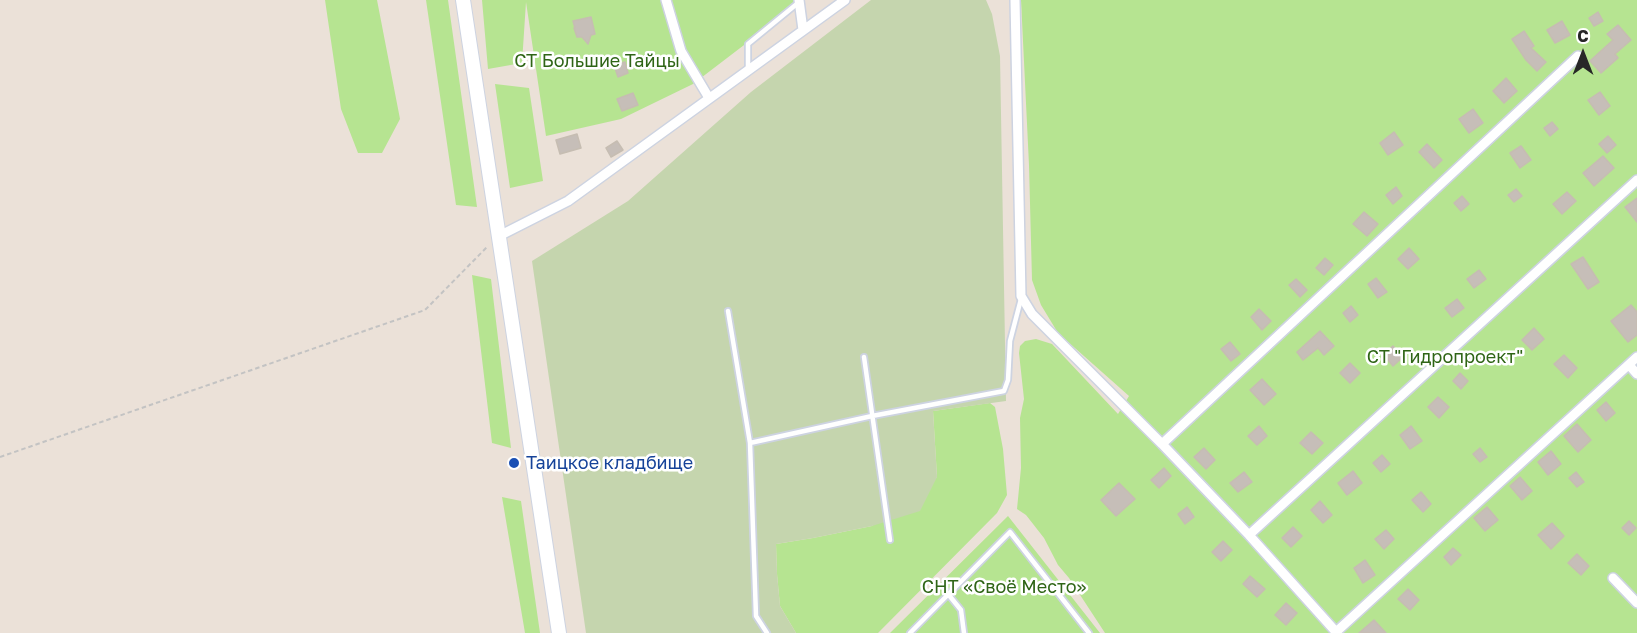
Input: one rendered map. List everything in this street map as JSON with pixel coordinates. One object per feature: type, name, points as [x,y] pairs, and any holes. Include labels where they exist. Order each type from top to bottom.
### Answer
[{"type":"main road","points":[[463,0],[559,633]]},
{"type":"street","points":[[666,0],[681,51],[710,98]]},
{"type":"street","points":[[499,236],[568,201],[845,0]]},
{"type":"street","points":[[1015,0],[1021,296],[1032,314],[1249,535],[1336,632],[1637,357]]},
{"type":"street","points":[[800,1],[803,30]]},
{"type":"street","points":[[1162,444],[1578,56]]},
{"type":"street","points":[[1249,535],[1637,180]]},
{"type":"street","points":[[1629,364],[1637,374]]},
{"type":"street","points":[[1613,578],[1637,603]]},
{"type":"lane","points":[[748,70],[748,44],[800,1]]},
{"type":"lane","points":[[750,443],[872,416],[1004,391],[1008,380],[1010,340],[1021,296]]},
{"type":"lane","points":[[728,311],[750,443],[756,616],[767,633]]},
{"type":"lane","points":[[864,357],[890,540]]},
{"type":"lane","points":[[910,633],[1010,532],[1089,633]]},
{"type":"lane","points":[[948,594],[961,610],[964,633]]},
{"type":"path","points":[[0,457],[425,310],[499,236]]},
{"type":"green space","points":[[325,0],[377,0],[400,119],[382,153],[358,153],[341,109]]},
{"type":"green space","points":[[426,0],[448,0],[477,207],[456,205]]},
{"type":"green space","name":"СТ Большие Тайцы","points":[[482,0],[803,0],[693,84],[621,119],[546,136],[526,2],[522,63],[488,69]]},
{"type":"green space","points":[[871,0],[986,0],[992,14],[1000,56],[1006,401],[933,411],[937,477],[920,511],[872,526],[776,544],[780,606],[796,633],[586,633],[532,261],[628,201],[751,92]]},
{"type":"green space","name":"СТ \"Гидропроект\"","points":[[1021,0],[1637,0],[1637,633],[1105,633],[1058,565],[1044,538],[1026,515],[1017,509],[1021,468],[1020,418],[1024,399],[1020,346],[1025,341],[1036,339],[1052,344],[1118,414],[1129,396],[1058,333],[1041,305],[1032,280]]},
{"type":"green space","points":[[495,84],[529,88],[543,181],[510,188]]},
{"type":"green space","points":[[472,275],[491,279],[511,448],[492,443]]},
{"type":"green space","points":[[990,403],[995,407],[1003,449],[1007,495],[997,513],[878,633],[796,633],[780,606],[776,544],[872,526],[937,477],[933,411]]},
{"type":"green space","points":[[502,497],[521,501],[540,633],[525,633]]},
{"type":"green space","name":"СНТ «Своё Место»","points":[[1008,516],[1100,633],[890,633]]},
{"type":"building","points":[[1598,12],[1603,21],[1594,26],[1589,18]]},
{"type":"building","points":[[591,17],[595,34],[591,35],[588,44],[582,37],[577,37],[573,21]]},
{"type":"building","points":[[1562,21],[1570,35],[1555,43],[1547,30]]},
{"type":"building","points":[[1618,25],[1631,40],[1615,54],[1618,58],[1601,73],[1590,61],[1613,40],[1607,34]]},
{"type":"building","points":[[1524,31],[1534,46],[1531,48],[1546,62],[1537,71],[1526,60],[1512,39]]},
{"type":"building","points":[[625,62],[628,73],[618,77],[614,65]]},
{"type":"building","points":[[1506,78],[1517,91],[1504,103],[1493,91]]},
{"type":"building","points":[[1600,92],[1610,106],[1599,115],[1588,100]]},
{"type":"building","points":[[633,93],[638,105],[622,111],[617,99]]},
{"type":"building","points":[[1473,109],[1483,123],[1469,133],[1459,119]]},
{"type":"building","points":[[1552,122],[1558,129],[1550,136],[1544,128]]},
{"type":"building","points":[[1394,132],[1403,145],[1388,155],[1380,143]]},
{"type":"building","points":[[577,134],[581,148],[560,154],[556,140]]},
{"type":"building","points":[[1608,136],[1616,145],[1607,153],[1599,144]]},
{"type":"building","points":[[617,141],[623,150],[611,157],[606,148]]},
{"type":"building","points":[[1427,144],[1442,160],[1434,168],[1419,152]]},
{"type":"building","points":[[1521,146],[1531,160],[1520,168],[1510,153]]},
{"type":"building","points":[[1603,156],[1614,168],[1594,186],[1583,173]]},
{"type":"building","points":[[1396,187],[1402,196],[1393,204],[1386,195]]},
{"type":"building","points":[[1516,189],[1522,196],[1514,202],[1508,195]]},
{"type":"building","points":[[1567,192],[1576,201],[1562,214],[1553,204]]},
{"type":"building","points":[[1462,196],[1469,204],[1461,211],[1454,203]]},
{"type":"building","points":[[1637,198],[1637,222],[1625,207]]},
{"type":"building","points":[[1364,212],[1378,224],[1367,236],[1353,224]]},
{"type":"building","points":[[1409,248],[1419,259],[1408,269],[1398,259]]},
{"type":"building","points":[[1583,257],[1599,282],[1588,289],[1571,264]]},
{"type":"building","points":[[1325,258],[1333,265],[1324,275],[1316,268]]},
{"type":"building","points":[[1479,270],[1486,279],[1474,288],[1467,279]]},
{"type":"building","points":[[1376,278],[1387,292],[1378,298],[1368,284]]},
{"type":"building","points":[[1296,279],[1307,290],[1300,297],[1289,285]]},
{"type":"building","points":[[1457,299],[1464,308],[1452,317],[1445,308]]},
{"type":"building","points":[[1631,305],[1637,312],[1637,335],[1628,342],[1611,321]]},
{"type":"building","points":[[1351,306],[1358,315],[1350,322],[1343,313]]},
{"type":"building","points":[[1259,309],[1271,321],[1262,330],[1251,317]]},
{"type":"building","points":[[1534,328],[1544,339],[1532,350],[1522,340]]},
{"type":"building","points":[[1320,331],[1334,346],[1324,355],[1318,348],[1303,360],[1297,352]]},
{"type":"building","points":[[1230,342],[1240,354],[1231,361],[1221,349]]},
{"type":"building","points":[[1393,346],[1403,357],[1393,366],[1383,354]]},
{"type":"building","points":[[1564,355],[1577,368],[1568,378],[1554,364]]},
{"type":"building","points":[[1350,363],[1360,373],[1350,383],[1340,373]]},
{"type":"building","points":[[1460,373],[1468,381],[1461,389],[1453,381]]},
{"type":"building","points":[[1262,379],[1276,394],[1264,405],[1250,390]]},
{"type":"building","points":[[1438,397],[1449,407],[1439,418],[1428,407]]},
{"type":"building","points":[[1606,402],[1615,413],[1606,421],[1597,410]]},
{"type":"building","points":[[1577,424],[1591,440],[1578,452],[1564,436]]},
{"type":"building","points":[[1259,426],[1267,436],[1257,445],[1248,436]]},
{"type":"building","points":[[1411,426],[1422,441],[1410,449],[1400,435]]},
{"type":"building","points":[[1311,432],[1323,443],[1312,454],[1300,443]]},
{"type":"building","points":[[1204,448],[1215,460],[1206,469],[1194,457]]},
{"type":"building","points":[[1480,448],[1487,457],[1480,462],[1473,454]]},
{"type":"building","points":[[1551,451],[1561,464],[1548,475],[1538,462]]},
{"type":"building","points":[[1382,455],[1390,464],[1381,472],[1373,463]]},
{"type":"building","points":[[1164,468],[1171,476],[1159,488],[1151,480]]},
{"type":"building","points":[[1353,471],[1362,483],[1347,495],[1338,483]]},
{"type":"building","points":[[1244,472],[1252,482],[1238,492],[1230,483]]},
{"type":"building","points":[[1576,472],[1584,482],[1577,487],[1569,478]]},
{"type":"building","points":[[1520,477],[1532,491],[1522,500],[1510,486]]},
{"type":"building","points":[[1119,483],[1135,499],[1116,516],[1101,500]]},
{"type":"building","points":[[1421,492],[1431,504],[1423,512],[1412,500]]},
{"type":"building","points":[[1320,501],[1332,515],[1323,523],[1311,510]]},
{"type":"building","points":[[1187,507],[1194,517],[1185,524],[1178,514]]},
{"type":"building","points":[[1487,507],[1498,520],[1485,531],[1474,518]]},
{"type":"building","points":[[1629,521],[1636,528],[1629,535],[1622,528]]},
{"type":"building","points":[[1552,523],[1564,536],[1551,549],[1538,535]]},
{"type":"building","points":[[1293,527],[1302,536],[1291,547],[1282,538]]},
{"type":"building","points":[[1386,530],[1394,539],[1384,549],[1375,539]]},
{"type":"building","points":[[1223,541],[1232,550],[1221,561],[1212,552]]},
{"type":"building","points":[[1453,548],[1461,555],[1451,565],[1444,557]]},
{"type":"building","points":[[1577,554],[1589,566],[1581,575],[1568,563]]},
{"type":"building","points":[[1365,560],[1375,575],[1363,583],[1354,568]]},
{"type":"building","points":[[1250,576],[1265,589],[1257,597],[1243,584]]},
{"type":"building","points":[[1408,589],[1419,600],[1410,610],[1398,599]]},
{"type":"building","points":[[1286,603],[1297,613],[1286,625],[1275,615]]},
{"type":"building","points":[[1374,620],[1386,633],[1359,633]]},
{"type":"place","name":"Таицкое кладбище","points":[[514,463]]}]
